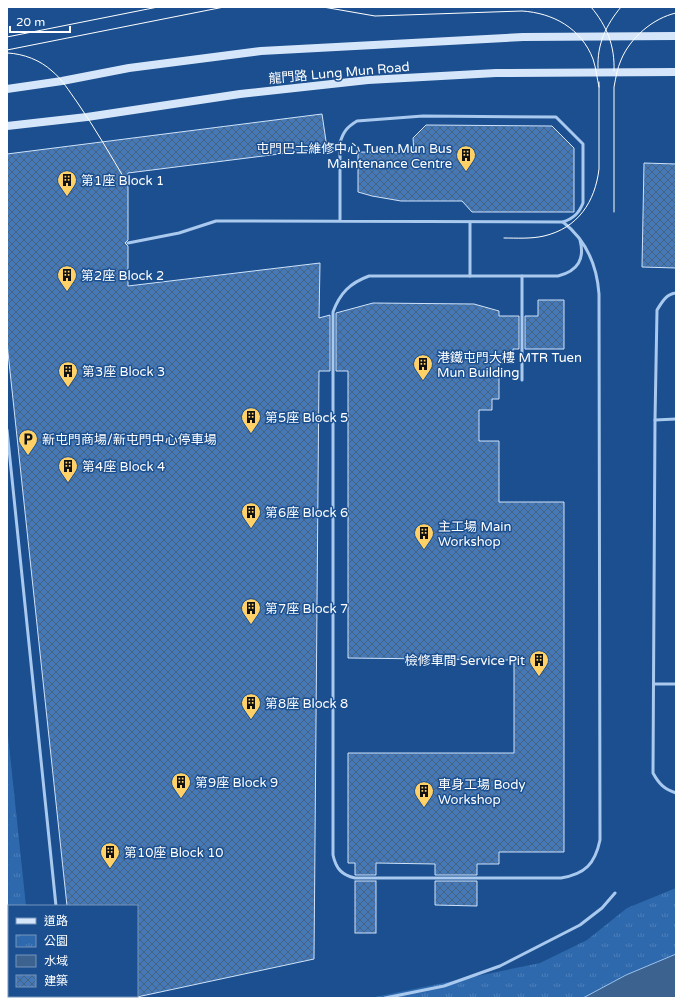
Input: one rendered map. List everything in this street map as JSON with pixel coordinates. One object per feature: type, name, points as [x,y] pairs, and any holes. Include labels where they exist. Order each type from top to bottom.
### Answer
[{"type":"main road","name":"龍門路 Lung Mun Road","points":[[7,89],[62,81],[129,68],[261,51],[523,37],[676,36]]},
{"type":"main road","name":"龍門路 Lung Mun Road","points":[[7,126],[87,117],[240,94],[368,80],[496,73],[676,72]]},
{"type":"lane","points":[[128,243],[179,233],[216,221],[564,222],[570,220],[576,215],[583,203],[582,144],[556,117],[423,116],[356,121],[348,126],[342,134],[340,143],[340,221]]},
{"type":"lane","points":[[470,222],[470,276]]},
{"type":"lane","points":[[564,222],[580,240],[589,253],[598,280],[599,294],[600,840],[598,851],[592,862],[584,871],[573,876],[561,878],[355,878],[347,876],[340,871],[335,864],[333,855],[333,312],[342,292],[359,279],[369,276],[558,276],[567,274],[575,268],[580,259],[582,250],[580,240]]},
{"type":"lane","points":[[522,276],[522,380]]},
{"type":"lane","points":[[676,293],[664,298],[657,310],[654,420],[653,773],[659,784],[676,793]]},
{"type":"lane","points":[[654,420],[676,419]]},
{"type":"lane","points":[[7,430],[56,905]]},
{"type":"lane","points":[[654,684],[676,684]]},
{"type":"lane","points":[[385,998],[444,986],[500,966],[580,925],[602,908],[615,893]]},
{"type":"green space","points":[[7,726],[26,905],[8,905],[8,997],[40,998],[7,998]]},
{"type":"green space","points":[[676,888],[676,954],[626,975],[583,998],[370,998],[540,963],[587,940],[627,908]]},
{"type":"water","points":[[676,954],[676,998],[583,998],[626,975]]},
{"type":"building","points":[[322,114],[327,148],[128,173],[128,240],[125,243],[128,246],[128,286],[320,263],[319,318],[330,315],[330,371],[319,371],[314,959],[138,997],[138,905],[67,905],[7,343],[7,154]]},
{"type":"building","name":"屯門巴士維修中心 Tuen Mun Bus Maintenance Centre","points":[[426,125],[552,126],[574,148],[574,212],[472,212],[462,201],[401,201],[358,192],[358,152],[414,153],[413,138]]},
{"type":"building","points":[[644,163],[676,164],[676,268],[642,267]]},
{"type":"building","points":[[538,300],[564,300],[564,349],[525,349],[525,316],[538,316]]},
{"type":"building","points":[[373,303],[474,304],[499,311],[499,316],[519,316],[519,349],[513,349],[513,363],[499,363],[499,399],[492,399],[492,410],[479,410],[479,441],[499,441],[499,502],[564,502],[564,852],[499,852],[499,864],[477,864],[477,875],[435,875],[435,864],[376,863],[376,875],[355,875],[355,863],[348,863],[348,753],[514,753],[514,660],[348,658],[348,371],[336,371],[336,313]]},
{"type":"building","points":[[355,881],[376,881],[376,933],[355,933]]},
{"type":"building","points":[[435,881],[477,881],[477,906],[435,905]]},
{"type":"tram line","points":[[7,37],[158,7]]},
{"type":"tram line","points":[[7,50],[224,7]]},
{"type":"tram line","points":[[323,7],[375,16],[522,11],[544,15],[565,24],[588,48],[596,69],[599,87]]},
{"type":"tram line","points":[[591,7],[597,14],[609,37],[613,53],[614,71]]},
{"type":"tram line","points":[[598,68],[599,51],[604,35],[611,21],[621,7]]},
{"type":"tram line","points":[[614,212],[614,87],[618,67],[630,44],[643,30],[659,19],[676,13]]},
{"type":"tram line","points":[[8,53],[26,56],[37,61],[56,74],[90,122],[127,183]]},
{"type":"tram line","points":[[504,238],[534,238],[556,232],[575,220],[589,203],[594,192],[599,169],[599,82]]},
{"type":"place","name":"屯門巴士維修中心 Tuen Mun Bus Maintenance Centre","points":[[466,172]]},
{"type":"place","name":"第1座 Block 1","points":[[67,197]]},
{"type":"place","name":"第2座 Block 2","points":[[67,292]]},
{"type":"place","name":"港鐵屯門大樓 MTR Tuen Mun Building","points":[[423,381]]},
{"type":"place","name":"第3座 Block 3","points":[[68,388]]},
{"type":"place","name":"第5座 Block 5","points":[[251,434]]},
{"type":"place","name":"新屯門商場/新屯門中心停車場","points":[[28,456]]},
{"type":"place","name":"第4座 Block 4","points":[[68,483]]},
{"type":"place","name":"第6座 Block 6","points":[[251,529]]},
{"type":"place","name":"主工場 Main Workshop","points":[[424,550]]},
{"type":"place","name":"第7座 Block 7","points":[[251,625]]},
{"type":"place","name":"檢修車間 Service Pit","points":[[539,677]]},
{"type":"place","name":"第8座 Block 8","points":[[251,720]]},
{"type":"place","name":"第9座 Block 9","points":[[181,799]]},
{"type":"place","name":"車身工場 Body Workshop","points":[[424,808]]},
{"type":"place","name":"第10座 Block 10","points":[[110,869]]}]
